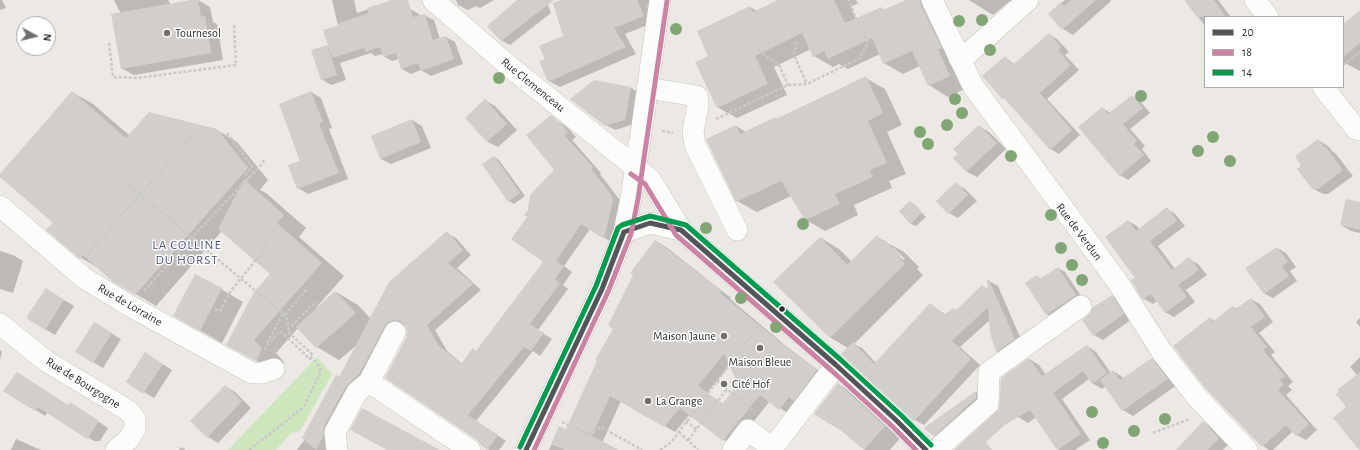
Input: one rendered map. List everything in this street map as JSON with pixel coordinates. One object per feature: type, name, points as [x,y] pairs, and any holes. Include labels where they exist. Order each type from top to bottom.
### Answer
[{"type":"street","name":"Rue Clemenceau","points":[[433,0],[510,67],[650,179],[681,230]]},
{"type":"street","points":[[526,450],[602,289],[624,232],[636,168],[660,0]]},
{"type":"street","name":"Rue de Verdun","points":[[932,0],[972,86],[1117,281],[1162,352],[1196,396],[1247,450]]},
{"type":"street","points":[[959,58],[966,55],[1028,0]]},
{"type":"street","points":[[1255,0],[1267,16]]},
{"type":"street","points":[[647,88],[697,96],[698,105],[693,132],[695,145],[737,230]]},
{"type":"street","points":[[1324,88],[1356,129],[1360,130]]},
{"type":"street","name":"Rue de Lorraine","points":[[0,206],[84,278],[130,306],[252,373],[262,373],[274,369]]},
{"type":"street","points":[[624,232],[650,224],[681,230],[836,365],[897,420],[926,450]]},
{"type":"street","points":[[936,450],[988,404],[989,372],[1081,306]]},
{"type":"street","name":"Rue de Bourgogne","points":[[0,324],[46,361],[129,411],[135,419],[135,429],[128,440],[116,450]]},
{"type":"street","points":[[337,450],[336,432],[357,392],[369,382],[395,332]]},
{"type":"street","points":[[733,450],[748,430],[771,449],[836,365]]},
{"type":"street","points":[[369,382],[470,450]]},
{"type":"path","points":[[658,130],[686,136],[703,135],[705,125],[788,84],[807,84],[860,58],[868,42],[849,0]]},
{"type":"path","points":[[109,43],[113,77],[136,78],[236,65],[234,24]]},
{"type":"path","points":[[797,42],[794,56],[807,84]]},
{"type":"path","points":[[758,51],[779,65],[788,84]]},
{"type":"path","points":[[1344,64],[1360,52]]},
{"type":"path","points":[[227,133],[252,166],[246,174],[249,179]]},
{"type":"path","points":[[86,256],[193,135]]},
{"type":"path","points":[[95,157],[284,315],[286,317],[289,332],[313,355],[311,357]]},
{"type":"path","points":[[141,293],[191,238],[249,179],[264,160]]},
{"type":"path","points":[[215,309],[220,311],[231,291],[266,247],[263,243]]},
{"type":"path","points":[[266,346],[284,315],[307,289]]},
{"type":"path","points":[[288,330],[313,304],[316,306]]},
{"type":"path","points":[[660,450],[670,443],[679,432],[762,322]]},
{"type":"path","points":[[249,450],[304,407],[321,371],[320,367],[311,357],[310,358],[280,331],[268,344]]},
{"type":"path","points":[[716,381],[752,409],[745,418],[752,424],[748,430]]},
{"type":"path","points":[[688,440],[727,389]]},
{"type":"path","points":[[1153,433],[1195,417]]},
{"type":"path","points":[[559,421],[590,435],[601,427],[642,450]]},
{"type":"path","points":[[686,421],[696,429]]},
{"type":"path","points":[[679,432],[698,450]]},
{"type":"green space","points":[[317,357],[332,374],[300,431],[291,433],[276,450],[228,450]]},
{"type":"building","name":"Tournesol","points":[[198,0],[201,17],[205,16],[211,53],[121,69],[111,14]]},
{"type":"building","points":[[392,0],[408,0],[413,17],[425,14],[433,40],[446,36],[454,59],[421,71],[418,63],[401,69],[396,53],[383,57],[380,47],[366,52],[364,48],[332,58],[323,30],[369,13],[367,8]]},
{"type":"building","points":[[517,0],[554,0],[501,41],[487,26]]},
{"type":"building","points":[[561,0],[637,0],[644,16],[614,28],[626,47],[548,82],[539,61],[545,59],[539,46],[563,36],[553,3]]},
{"type":"building","points":[[778,0],[834,0],[845,23],[882,7],[883,10],[906,0],[920,0],[942,48],[938,50],[950,76],[928,86],[912,51],[883,64],[872,38],[828,59],[824,51],[813,57],[802,33],[755,56],[768,84],[717,108],[695,62],[708,56],[697,31],[750,6],[753,12]]},
{"type":"building","points":[[1071,0],[1096,0],[1062,30],[1048,14],[1061,2],[1064,6]]},
{"type":"building","points":[[1184,0],[1214,0],[1225,16],[1204,16],[1197,17]]},
{"type":"building","points":[[1360,10],[1360,43],[1344,56],[1344,23]]},
{"type":"building","points":[[1049,33],[1061,47],[1058,50],[1071,65],[1040,93],[1072,130],[1050,150],[1004,98],[1002,99],[982,76],[1005,56],[1013,65]]},
{"type":"building","points":[[327,45],[337,75],[321,80],[311,50]]},
{"type":"building","points":[[866,76],[883,113],[868,121],[887,163],[870,170],[873,177],[835,194],[840,204],[805,220],[781,181],[736,202],[706,139],[736,125],[740,134],[775,117],[776,119]]},
{"type":"building","points":[[594,80],[631,87],[625,120],[605,126],[570,99]]},
{"type":"building","points":[[72,91],[126,138],[149,112],[217,129],[248,168],[135,295],[113,282],[83,255],[80,259],[46,230],[53,223],[0,177],[0,174]]},
{"type":"building","points":[[311,91],[323,122],[319,124],[339,173],[297,189],[288,165],[300,161],[279,104]]},
{"type":"building","points":[[1132,95],[1143,108],[1123,124],[1137,141],[1134,144],[1144,155],[1119,176],[1078,127],[1102,107],[1108,114]]},
{"type":"building","points":[[485,99],[507,124],[487,142],[465,118]]},
{"type":"building","points":[[551,115],[568,132],[564,135],[593,167],[591,169],[610,193],[613,200],[604,239],[581,224],[556,261],[564,266],[555,279],[560,283],[530,324],[544,333],[531,351],[524,347],[468,415],[498,435],[487,450],[477,440],[385,378],[406,338],[407,332],[405,325],[400,321],[394,320],[388,322],[385,326],[359,374],[346,386],[324,426],[323,436],[316,450],[302,438],[336,375],[339,377],[389,282],[447,231],[463,250],[448,263],[473,284],[427,325],[438,345],[461,364],[473,348],[476,351],[543,262],[511,239],[527,217],[524,215],[528,210],[530,195],[554,170],[526,135]]},
{"type":"building","points":[[412,119],[421,142],[380,159],[371,136]]},
{"type":"building","points":[[979,125],[997,143],[966,172],[953,158],[958,154],[953,149]]},
{"type":"building","points":[[1318,139],[1325,148],[1326,147],[1343,170],[1318,189],[1312,189],[1297,169],[1301,166],[1295,156]]},
{"type":"building","points":[[494,156],[520,193],[508,202],[482,164]]},
{"type":"building","points":[[244,179],[284,215],[277,223],[322,263],[254,340],[262,348],[256,361],[226,345],[254,292],[270,274],[218,229]]},
{"type":"building","points":[[956,182],[968,195],[948,214],[936,201]]},
{"type":"building","points":[[1346,199],[1360,202],[1360,230],[1340,225]]},
{"type":"building","points":[[910,201],[922,213],[910,224],[899,211]]},
{"type":"building","points":[[1167,207],[1177,221],[1150,241],[1172,270],[1189,257],[1199,270],[1178,285],[1187,297],[1165,313],[1151,294],[1143,300],[1131,280],[1135,278],[1105,237],[1128,220],[1136,231]]},
{"type":"building","points":[[877,235],[883,242],[885,240],[901,256],[899,257],[905,264],[830,338],[773,282],[820,237],[847,265]]},
{"type":"building","points":[[655,240],[722,291],[720,293],[776,339],[817,370],[794,401],[789,397],[779,410],[760,395],[723,441],[680,408],[664,427],[610,396],[592,436],[619,450],[565,450],[551,444],[559,426],[566,429],[597,361],[595,360],[613,329],[608,325],[633,275],[630,273]],"holes":[[[724,354],[738,384],[722,404],[698,386]]]},
{"type":"building","points":[[1277,247],[1288,262],[1282,266],[1289,276],[1264,294],[1245,268]]},
{"type":"building","points":[[1058,267],[1076,295],[1046,315],[1025,283],[1037,275],[1040,279]]},
{"type":"building","points":[[195,274],[222,288],[200,331],[173,316]]},
{"type":"building","points":[[987,280],[989,280],[1015,339],[996,352],[990,333],[988,307],[952,341],[971,359],[914,421],[841,354],[853,342],[874,364],[930,303],[944,315],[953,308],[956,310],[982,285],[988,292]]},
{"type":"building","points":[[46,288],[64,300],[45,330],[26,318]]},
{"type":"building","points":[[335,291],[356,313],[316,348],[296,327]]},
{"type":"building","points":[[1112,295],[1124,314],[1093,336],[1082,320],[1088,315],[1092,308]]},
{"type":"building","points":[[1251,298],[1265,317],[1251,327],[1267,347],[1263,350],[1285,376],[1280,380],[1284,385],[1278,390],[1309,424],[1296,436],[1286,425],[1262,447],[1205,388],[1173,346],[1210,317],[1213,322],[1232,306],[1235,309]]},
{"type":"building","points":[[94,322],[112,333],[93,363],[75,352]]},
{"type":"building","points":[[1087,345],[1107,373],[1092,384],[1083,371],[1053,393],[1081,434],[1057,450],[1030,410],[1006,424],[986,442],[992,450],[954,450],[999,409],[1001,378],[1029,358],[1042,376]]},
{"type":"building","points":[[145,352],[163,364],[143,394],[126,382]]},
{"type":"building","points":[[1152,358],[1168,379],[1122,411],[1100,380],[1113,370],[1120,380]]},
{"type":"building","points":[[17,372],[68,405],[70,402],[99,421],[87,439],[38,407],[35,411],[3,391]]},
{"type":"building","points":[[1360,372],[1359,450],[1333,418],[1346,407],[1336,394],[1339,391],[1337,390]]},
{"type":"building","points":[[838,383],[885,426],[864,450],[832,423],[831,425],[814,414]]},
{"type":"building","points":[[225,385],[242,401],[207,438],[190,421]]},
{"type":"building","points":[[976,391],[976,398],[934,436],[924,428]]},
{"type":"building","points":[[362,408],[440,450],[387,450],[350,430]]},
{"type":"building","points":[[1203,421],[1219,438],[1208,450],[1176,450]]},
{"type":"transit line","name":"18","points":[[534,450],[608,292],[631,234],[638,199],[667,1]]},
{"type":"transit line","name":"18","points":[[631,174],[645,184],[676,235],[831,370],[916,450]]},
{"type":"transit line","name":"14","points":[[520,447],[596,286],[618,228],[622,225],[650,216],[686,225],[841,360],[931,445]]},
{"type":"transit line","name":"20","points":[[624,232],[650,223],[681,230],[836,365],[926,450]]},
{"type":"transit line","name":"20","points":[[526,450],[602,289],[624,232]]},
{"type":"place","name":"Tournesol","points":[[167,33]]},
{"type":"place","name":"Maison Jaune","points":[[724,336]]},
{"type":"place","name":"Maison Bleue","points":[[760,348]]},
{"type":"place","name":"Cité Hof","points":[[724,384]]},
{"type":"place","name":"La Grange","points":[[648,401]]},
{"type":"district","name":"LA COLLINE DU HORST","points":[[187,252]]}]
